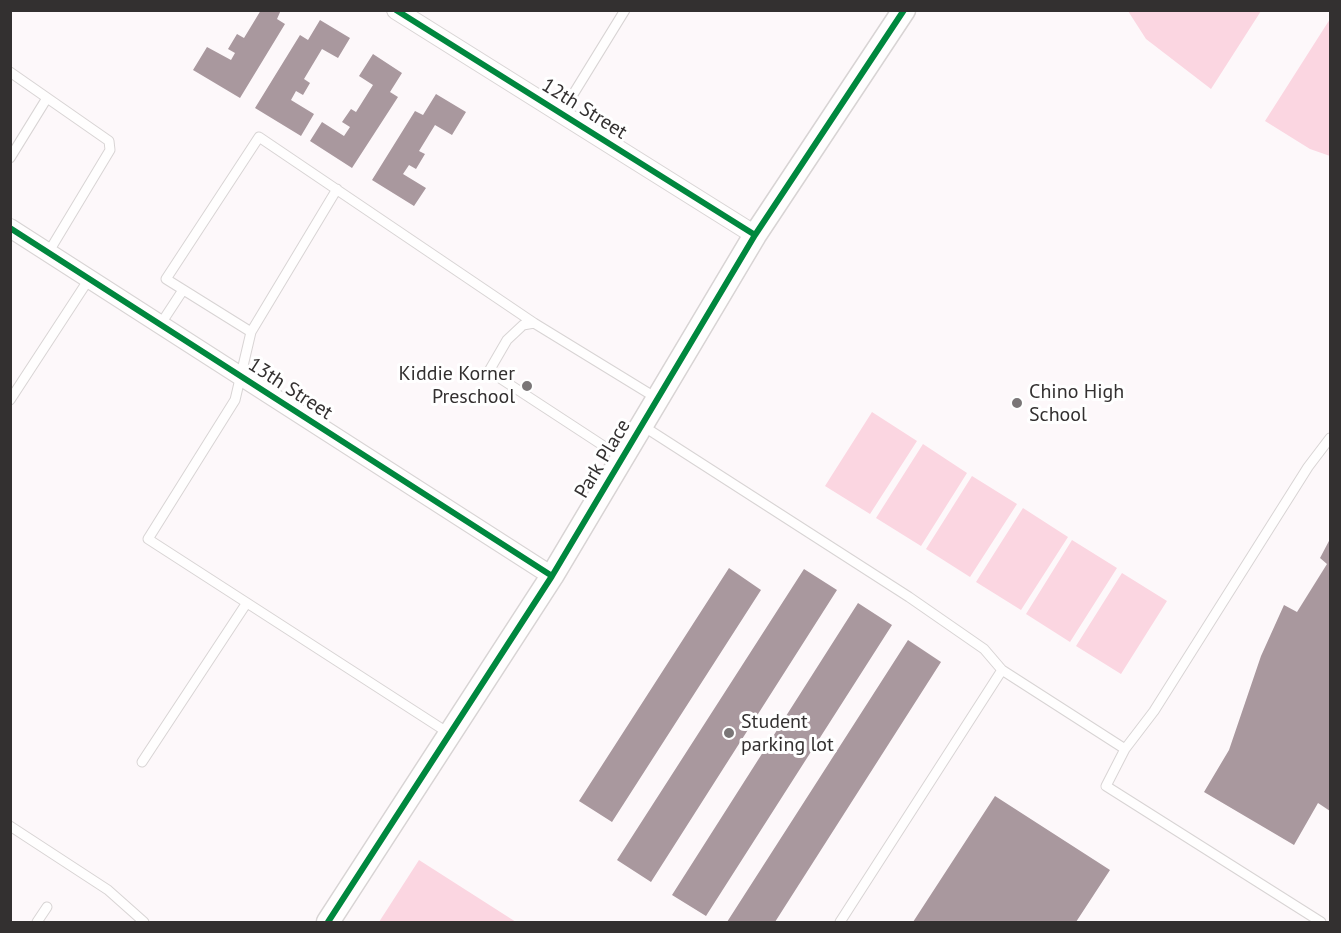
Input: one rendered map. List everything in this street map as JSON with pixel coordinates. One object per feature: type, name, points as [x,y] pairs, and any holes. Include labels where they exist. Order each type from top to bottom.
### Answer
[{"type":"street","name":"12th Street","points":[[396,10],[755,235]]},
{"type":"street","name":"Park Place","points":[[328,922],[552,576],[755,235],[904,10]]},
{"type":"street","name":"13th Street","points":[[10,228],[552,576]]},
{"type":"lane","points":[[561,114],[625,10]]},
{"type":"lane","points":[[10,72],[99,131],[109,141],[110,150],[48,253]]},
{"type":"lane","points":[[10,159],[47,98]]},
{"type":"lane","points":[[250,332],[166,279],[259,137],[534,323],[658,399]]},
{"type":"lane","points":[[337,189],[250,332],[235,400],[148,539],[450,734]]},
{"type":"lane","points":[[10,400],[89,279]]},
{"type":"lane","points":[[160,325],[183,290]]},
{"type":"lane","points":[[534,323],[523,325],[507,340],[489,371],[622,458]]},
{"type":"lane","points":[[642,425],[918,604],[984,649],[1002,669],[1125,749]]},
{"type":"lane","points":[[1321,922],[1106,786],[1125,749],[1154,711],[1308,467],[1330,438]]},
{"type":"lane","points":[[142,762],[246,604]]},
{"type":"lane","points":[[840,922],[1002,669]]},
{"type":"lane","points":[[10,826],[108,890],[144,922]]},
{"type":"lane","points":[[37,922],[47,907]]},
{"type":"shaded area","points":[[1128,11],[1261,11],[1211,89],[1146,39]]},
{"type":"shaded area","points":[[1330,19],[1330,156],[1310,149],[1265,121]]},
{"type":"shaded area","points":[[872,412],[917,441],[870,514],[825,486]]},
{"type":"shaded area","points":[[923,444],[967,473],[921,546],[876,518]]},
{"type":"shaded area","points":[[972,476],[1017,504],[970,577],[926,549]]},
{"type":"shaded area","points":[[1023,508],[1068,537],[1021,610],[976,582]]},
{"type":"shaded area","points":[[1072,540],[1117,568],[1070,642],[1026,614]]},
{"type":"shaded area","points":[[1122,573],[1167,601],[1121,674],[1076,646]]},
{"type":"shaded area","points":[[419,860],[516,922],[379,922]]},
{"type":"building","points":[[261,10],[281,10],[277,19],[285,24],[240,98],[193,70],[207,47],[231,60],[235,53],[228,49],[237,34],[244,38]]},
{"type":"building","points":[[320,20],[350,38],[338,58],[322,49],[304,79],[310,83],[303,95],[296,91],[291,100],[314,114],[301,136],[255,108],[300,35],[308,40]]},
{"type":"building","points":[[373,54],[402,73],[390,92],[398,97],[352,168],[310,141],[322,122],[344,136],[350,127],[342,122],[351,109],[356,112],[373,85],[359,76]]},
{"type":"building","points":[[436,94],[466,112],[452,135],[435,125],[419,151],[425,154],[416,169],[409,165],[403,174],[426,188],[414,206],[372,180],[415,111],[423,115]]},
{"type":"building","points":[[1330,539],[1330,811],[1318,803],[1294,845],[1204,792],[1229,750],[1261,656],[1284,605],[1297,612],[1327,564],[1320,558]]},
{"type":"building","points":[[729,568],[761,590],[612,822],[579,801]]},
{"type":"building","points":[[804,569],[837,590],[651,882],[617,860]]},
{"type":"building","points":[[858,603],[892,625],[706,916],[672,895]]},
{"type":"building","points":[[908,640],[941,662],[775,922],[727,922]]},
{"type":"building","points":[[995,796],[1110,870],[1076,922],[913,922]]},
{"type":"cycle path","points":[[396,10],[755,235]]},
{"type":"cycle path","points":[[328,922],[552,576],[755,235],[904,10]]},
{"type":"cycle path","points":[[10,228],[552,576]]},
{"type":"place","name":"Kiddie Korner Preschool","points":[[527,386]]},
{"type":"place","name":"Chino High School","points":[[1017,403]]},
{"type":"place","name":"Student parking lot","points":[[729,733]]}]
